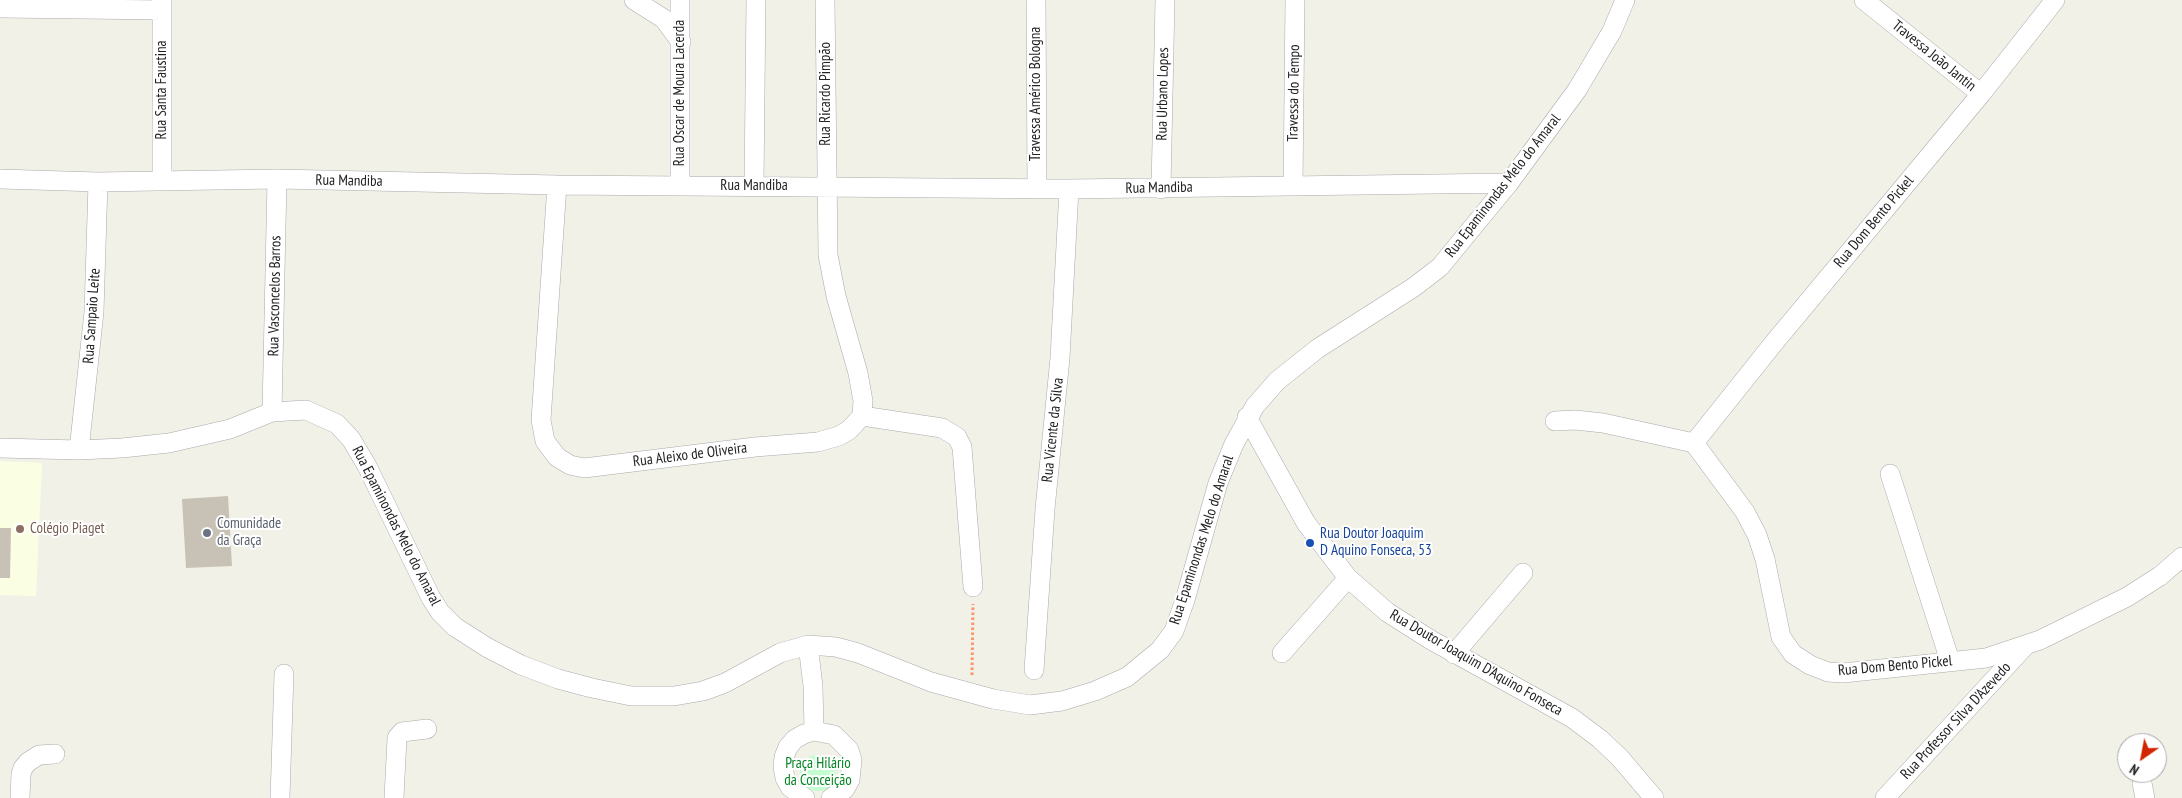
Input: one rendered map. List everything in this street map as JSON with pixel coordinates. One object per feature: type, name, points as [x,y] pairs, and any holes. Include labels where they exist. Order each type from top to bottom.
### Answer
[{"type":"street","points":[[634,0],[664,18],[681,42]]},
{"type":"street","name":"Rua Oscar de Moura Lacerda","points":[[680,0],[680,186]]},
{"type":"street","points":[[754,185],[756,0]]},
{"type":"street","name":"Rua Ricardo Pimpão","points":[[825,0],[826,187]]},
{"type":"street","name":"Travessa Américo Bologna","points":[[1036,0],[1037,188]]},
{"type":"street","name":"Rua Urbano Lopes","points":[[1161,189],[1165,0]]},
{"type":"street","name":"Travessa do Tempo","points":[[1293,186],[1295,0]]},
{"type":"street","name":"Rua Epaminondas Melo do Amaral","points":[[0,448],[79,450],[169,443],[230,429],[272,412],[306,410],[337,424],[351,439],[367,466],[431,598],[440,612],[455,627],[488,648],[522,665],[592,688],[631,696],[674,696],[703,691],[725,683],[780,653],[808,644],[836,647],[858,653],[931,682],[992,699],[1030,705],[1062,701],[1095,691],[1127,678],[1160,650],[1174,631],[1185,600],[1218,483],[1247,417],[1254,406],[1277,381],[1317,349],[1414,287],[1440,267],[1509,183],[1577,90],[1612,31],[1625,0]]},
{"type":"street","name":"Travessa João Jantin","points":[[1864,0],[1981,94]]},
{"type":"street","name":"Rua Dom Bento Pickel","points":[[2055,0],[1981,94],[1779,336],[1694,444],[1745,512],[1757,535],[1765,558],[1782,637],[1793,654],[1810,665],[1828,672],[1986,658],[2040,640],[2127,597],[2160,576],[2182,558]]},
{"type":"street","points":[[0,8],[162,5]]},
{"type":"street","name":"Rua Santa Faustina","points":[[162,5],[162,181]]},
{"type":"street","name":"Rua Mandiba","points":[[0,179],[98,182],[277,179],[557,185],[754,185],[1069,189],[1509,183]]},
{"type":"street","name":"Rua Vasconcelos Barros","points":[[272,412],[277,179]]},
{"type":"street","name":"Rua Sampaio Leite","points":[[79,450],[94,312],[98,182]]},
{"type":"street","name":"Rua Aleixo de Oliveira","points":[[557,185],[541,420],[545,441],[557,457],[570,465],[584,468],[755,447],[818,442],[839,436],[862,416]]},
{"type":"street","points":[[826,187],[830,272],[858,373],[863,401],[862,416],[942,428],[957,437],[962,447],[973,587]]},
{"type":"street","name":"Rua Vicente da Silva","points":[[1034,670],[1046,500],[1060,358],[1069,189]]},
{"type":"street","name":"Rua Doutor Joaquim D'Aquino Fonseca","points":[[1247,417],[1306,523],[1348,578],[1387,612],[1454,654],[1572,718],[1600,739],[1620,758],[1654,798]]},
{"type":"street","points":[[1555,421],[1575,420],[1603,423],[1694,444]]},
{"type":"street","points":[[1890,474],[1950,661]]},
{"type":"street","points":[[1454,654],[1523,573]]},
{"type":"street","points":[[1282,652],[1348,578]]},
{"type":"street","points":[[808,644],[813,686],[814,732]]},
{"type":"street","name":"Rua Professor Silva D'Azevedo","points":[[1885,798],[2028,644]]},
{"type":"street","points":[[280,798],[284,674]]},
{"type":"street","points":[[394,798],[397,738],[402,732],[427,729]]},
{"type":"street","points":[[805,798],[790,787],[785,778],[784,757],[788,747],[795,739],[804,734],[814,732],[834,735],[848,750],[852,760],[850,780],[845,789],[831,798]]},
{"type":"street","points":[[20,798],[20,774],[23,768],[28,762],[39,755],[55,754]]},
{"type":"path","points":[[971,693],[973,587]]},
{"type":"shaded area","name":"Colégio Piaget","points":[[0,461],[42,463],[36,596],[0,595]]},
{"type":"green space","name":"Praça Hilário da Conceição","points":[[818,755],[825,756],[831,760],[835,766],[835,780],[831,786],[825,790],[818,791],[811,790],[805,786],[801,780],[800,773],[801,766],[805,760],[811,756]]},
{"type":"building","name":"Comunidade da Graça","points":[[228,496],[232,566],[186,568],[182,499]]},
{"type":"building","points":[[0,528],[11,528],[10,578],[0,578]]},
{"type":"place","name":"Colégio Piaget","points":[[20,529]]},
{"type":"place","name":"Comunidade da Graça","points":[[207,533]]},
{"type":"place","name":"Rua Doutor Joaquim D Aquino Fonseca, 53","points":[[1310,543]]}]
